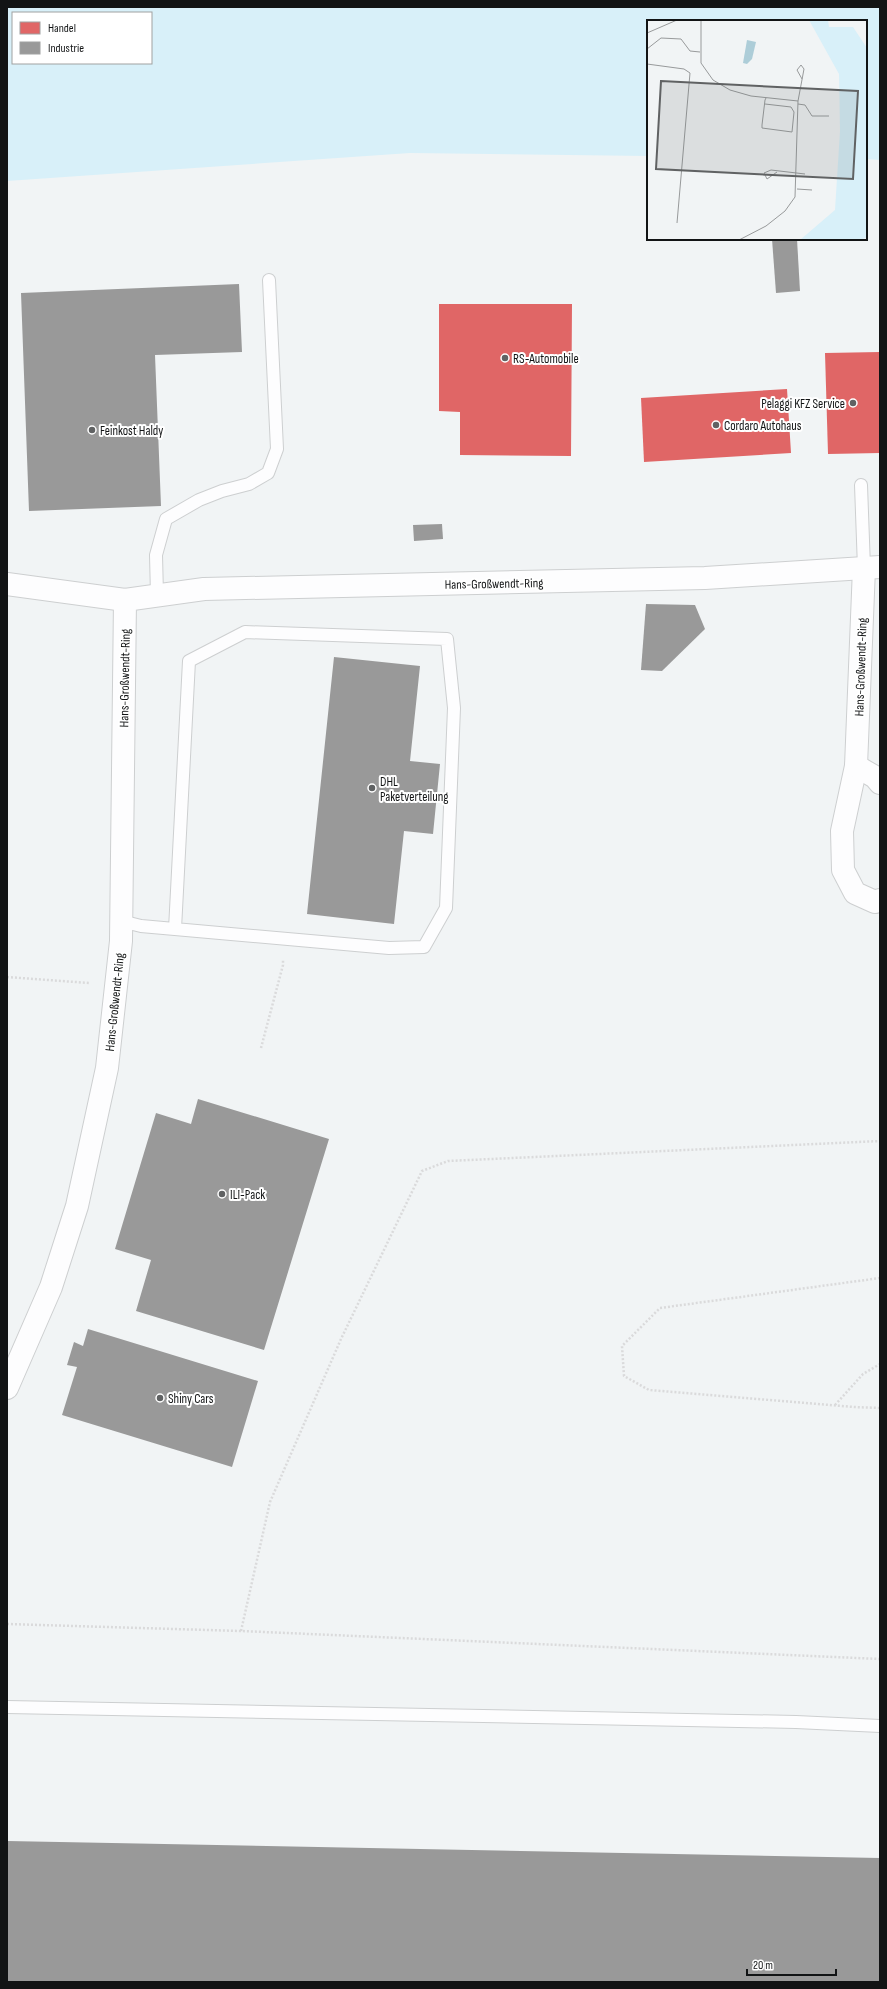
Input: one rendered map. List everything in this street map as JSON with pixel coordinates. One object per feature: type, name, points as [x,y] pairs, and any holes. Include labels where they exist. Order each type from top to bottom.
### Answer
[{"type":"street","name":"Hans-Großwendt-Ring","points":[[7,584],[125,600],[204,589],[705,578],[872,567],[856,766],[842,831],[844,870],[855,893],[875,902],[880,900]]},
{"type":"street","name":"Hans-Großwendt-Ring","points":[[7,1388],[51,1287],[77,1206],[108,1068],[121,941],[120,921],[125,600]]},
{"type":"street","points":[[856,766],[875,777],[880,783]]},
{"type":"lane","points":[[157,595],[156,555],[166,519],[200,500],[222,491],[249,484],[268,473],[277,449],[269,280]]},
{"type":"lane","points":[[861,485],[872,567]]},
{"type":"lane","points":[[120,921],[141,926],[389,948],[424,947],[446,908],[454,708],[447,639],[246,632],[189,661],[175,929]]},
{"type":"lane","points":[[7,1707],[796,1722],[880,1726]]},
{"type":"path","points":[[261,1048],[283,965],[282,938]]},
{"type":"path","points":[[7,977],[116,984]]},
{"type":"path","points":[[241,1631],[270,1502],[341,1338],[422,1171],[448,1161],[880,1141]]},
{"type":"path","points":[[880,1278],[660,1308],[622,1346],[624,1376],[649,1390],[834,1406],[880,1408]]},
{"type":"path","points":[[834,1406],[863,1374],[880,1364]]},
{"type":"path","points":[[7,1624],[241,1631],[880,1659]]},
{"type":"shaded area","points":[[7,7],[880,7],[880,160],[867,159],[867,20],[647,20],[647,156],[410,153],[7,181]]},
{"type":"building: Handel","name":"RS-Automobile","points":[[439,304],[572,304],[571,456],[460,455],[460,412],[439,411]]},
{"type":"building: Handel","name":"Pelaggi KFZ Service","points":[[880,352],[880,453],[828,454],[825,353]]},
{"type":"building: Handel","name":"Cordaro Autohaus","points":[[787,389],[791,453],[644,462],[641,398]]},
{"type":"building: Industrie","points":[[772,240],[797,240],[800,291],[776,293]]},
{"type":"building: Industrie","name":"Feinkost Haldy","points":[[239,284],[242,352],[155,355],[161,506],[29,511],[21,293]]},
{"type":"building: Industrie","points":[[442,524],[443,539],[414,541],[413,525]]},
{"type":"building: Industrie","points":[[646,604],[695,605],[705,629],[662,671],[641,670]]},
{"type":"building: Industrie","points":[[334,657],[420,666],[410,761],[440,764],[433,834],[404,831],[394,924],[307,914]]},
{"type":"building: Industrie","name":"ILI-Pack","points":[[198,1099],[329,1139],[264,1350],[136,1311],[151,1260],[115,1249],[156,1113],[191,1124]]},
{"type":"building: Industrie","name":"Shiny Cars","points":[[88,1329],[258,1381],[232,1467],[62,1415],[77,1367],[67,1365],[74,1342],[83,1346]]},
{"type":"building: Industrie","points":[[7,1841],[880,1858],[880,1982],[7,1982]]},
{"type":"place","name":"RS-Automobile","points":[[505,358]]},
{"type":"place","name":"Pelaggi KFZ Service","points":[[853,403]]},
{"type":"place","name":"Cordaro Autohaus","points":[[716,425]]},
{"type":"place","name":"Feinkost Haldy","points":[[92,430]]},
{"type":"place","name":"DHL Paketverteilung","points":[[372,788]]},
{"type":"place","name":"ILI-Pack","points":[[222,1194]]},
{"type":"place","name":"Shiny Cars","points":[[160,1398]]}]
